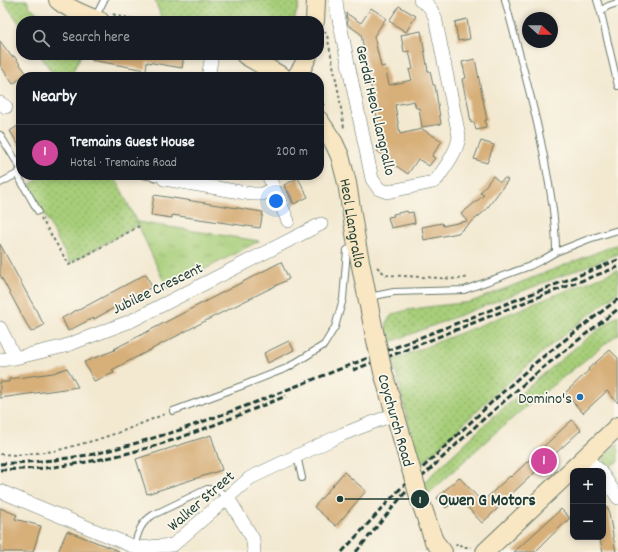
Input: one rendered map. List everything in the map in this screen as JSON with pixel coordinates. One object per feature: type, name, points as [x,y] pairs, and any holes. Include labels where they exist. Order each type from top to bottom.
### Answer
[{"type":"street","points":[[58,0],[87,16]]},
{"type":"street","points":[[316,0],[318,16]]},
{"type":"street","name":"Gerddi Heol Llangrallo","points":[[336,0],[372,179],[379,189],[387,192],[433,182],[437,179],[456,149],[459,141],[435,17],[429,6],[420,0]]},
{"type":"street","points":[[209,72],[211,60]]},
{"type":"street","points":[[254,60],[275,72]]},
{"type":"street","points":[[299,72],[306,60]]},
{"type":"street","name":"Heol Llangrallo","points":[[324,117],[340,156],[348,183],[357,246],[374,331]]},
{"type":"street","points":[[195,180],[252,194],[262,194],[274,189]]},
{"type":"street","points":[[270,180],[288,221]]},
{"type":"street","name":"Jubilee Crescent","points":[[0,360],[15,358],[65,346],[131,321],[321,224]]},
{"type":"street","points":[[0,328],[15,358]]},
{"type":"street","name":"Coychurch Road","points":[[374,331],[383,372],[408,460],[436,548]]},
{"type":"street","name":"Walker Street","points":[[0,491],[137,548],[173,546],[250,478],[343,434],[395,414]]},
{"type":"street","points":[[484,552],[618,426]]},
{"type":"street","points":[[585,457],[597,468]]},
{"type":"street","points":[[606,480],[618,498]]},
{"type":"street","points":[[228,498],[253,539],[254,552]]},
{"type":"lane","points":[[98,16],[104,0]]},
{"type":"lane","points":[[505,0],[541,138],[556,233],[556,252]]},
{"type":"lane","points":[[597,0],[618,86]]},
{"type":"lane","points":[[601,13],[603,9],[608,6],[618,3]]},
{"type":"lane","points":[[0,135],[16,161]]},
{"type":"lane","points":[[0,183],[16,175]]},
{"type":"lane","points":[[20,180],[38,211]]},
{"type":"lane","points":[[367,297],[394,292],[464,290],[530,266],[556,252],[589,239],[618,230]]},
{"type":"lane","points":[[173,411],[287,368],[324,345],[335,327],[343,299],[347,250],[357,246]]},
{"type":"lane","points":[[297,456],[302,478]]},
{"type":"lane","points":[[134,547],[138,532],[145,520],[153,515],[207,489],[218,490],[228,498]]},
{"type":"path","points":[[324,31],[327,35],[339,95],[344,133]]},
{"type":"path","points":[[38,211],[69,265],[141,225]]},
{"type":"path","points":[[374,262],[377,268],[386,275],[458,279],[474,277]]},
{"type":"path","points":[[0,454],[16,455],[55,451],[123,431],[173,411]]},
{"type":"green space","points":[[3,0],[27,0],[29,6],[41,16],[16,16],[16,19]]},
{"type":"green space","points":[[155,0],[299,0],[295,16],[161,16]]},
{"type":"green space","points":[[43,60],[78,60],[72,72],[52,72]]},
{"type":"green space","points":[[37,180],[116,180],[138,225],[70,263],[29,185]]},
{"type":"green space","points":[[137,222],[259,241],[167,289]]},
{"type":"green space","points":[[618,244],[618,254],[388,343],[386,325],[391,316],[396,313],[471,302]]},
{"type":"green space","points":[[618,270],[618,292],[550,346],[484,404],[419,467],[393,360]]},
{"type":"green space","points":[[618,315],[618,334],[534,400],[428,494],[423,483],[494,416],[576,347]]},
{"type":"green space","points":[[618,443],[618,461],[608,468],[603,463],[605,457]]},
{"type":"building","points":[[399,6],[416,16],[406,32],[389,21]]},
{"type":"building","points":[[371,8],[386,18],[374,36],[381,67],[385,66],[389,85],[412,80],[409,70],[413,69],[409,51],[404,52],[401,35],[421,31],[428,71],[430,71],[433,85],[435,85],[441,124],[422,127],[419,108],[416,108],[414,101],[395,105],[400,134],[422,129],[442,141],[432,156],[435,158],[429,166],[418,159],[408,174],[377,151],[382,143],[361,34],[348,25],[346,13],[361,23]]},
{"type":"building","points":[[467,19],[470,39],[458,41],[455,22]]},
{"type":"building","points":[[0,41],[12,57],[14,56],[26,72],[16,72],[16,82],[13,84],[0,65]]},
{"type":"building","points":[[475,59],[487,120],[485,120],[486,128],[476,130],[474,122],[471,123],[462,79],[466,78],[462,62]]},
{"type":"building","points":[[91,60],[183,60],[182,68],[147,62],[146,70]]},
{"type":"building","points":[[16,127],[16,141],[10,131]]},
{"type":"building","points":[[481,141],[494,145],[487,163],[474,159]]},
{"type":"building","points":[[493,176],[500,182],[505,178],[508,180],[485,211],[458,233],[424,240],[422,227],[442,223],[443,226],[467,221],[461,214],[484,195],[480,193]]},
{"type":"building","points":[[294,180],[299,180],[308,197],[294,204],[284,185]]},
{"type":"building","points":[[154,195],[263,212],[260,228],[172,215],[172,218],[151,215]]},
{"type":"building","points":[[407,211],[408,213],[413,212],[415,223],[391,228],[388,217],[394,216],[393,214]]},
{"type":"building","points":[[0,244],[44,325],[31,332],[0,275]]},
{"type":"building","points":[[281,262],[289,279],[112,370],[114,373],[94,381],[84,362],[115,350],[114,349]]},
{"type":"building","points":[[146,274],[152,287],[94,319],[93,318],[68,331],[62,318]]},
{"type":"building","points":[[289,341],[294,350],[268,363],[264,353]]},
{"type":"building","points":[[610,350],[618,358],[618,403],[607,391],[583,413],[565,393],[589,370],[588,369]]},
{"type":"building","points":[[67,368],[78,387],[0,398],[0,382],[9,382],[9,379],[53,373]]},
{"type":"building","points":[[572,420],[581,430],[482,523],[458,497],[446,508],[437,498],[459,477],[482,502]]},
{"type":"building","points":[[211,435],[222,470],[147,494],[136,459]]},
{"type":"building","points":[[344,472],[366,491],[336,526],[314,507]]},
{"type":"building","points":[[0,508],[17,515],[15,519],[41,526],[33,552],[0,552]]},
{"type":"building","points":[[606,508],[608,508],[616,552],[603,552],[600,540],[606,540]]},
{"type":"building","points":[[561,509],[570,518],[535,552],[514,552]]},
{"type":"building","points":[[67,531],[119,551],[119,552],[58,552]]},
{"type":"railway","points":[[0,464],[55,460],[94,454],[180,430],[243,407],[618,260]]},
{"type":"railway","points":[[353,370],[618,267]]},
{"type":"railway","points":[[342,552],[399,490],[492,402],[535,363],[618,299]]},
{"type":"railway","points":[[356,552],[403,495],[478,424],[540,370],[618,309]]},
{"type":"railway","points":[[0,470],[61,466],[94,461],[142,450],[201,430],[286,396]]},
{"type":"place","name":"Domino's","points":[[580,397]]},
{"type":"place","name":"Tremains Guest House","points":[[544,461]]},
{"type":"place","name":"Owen G Motors","points":[[340,499]]}]
